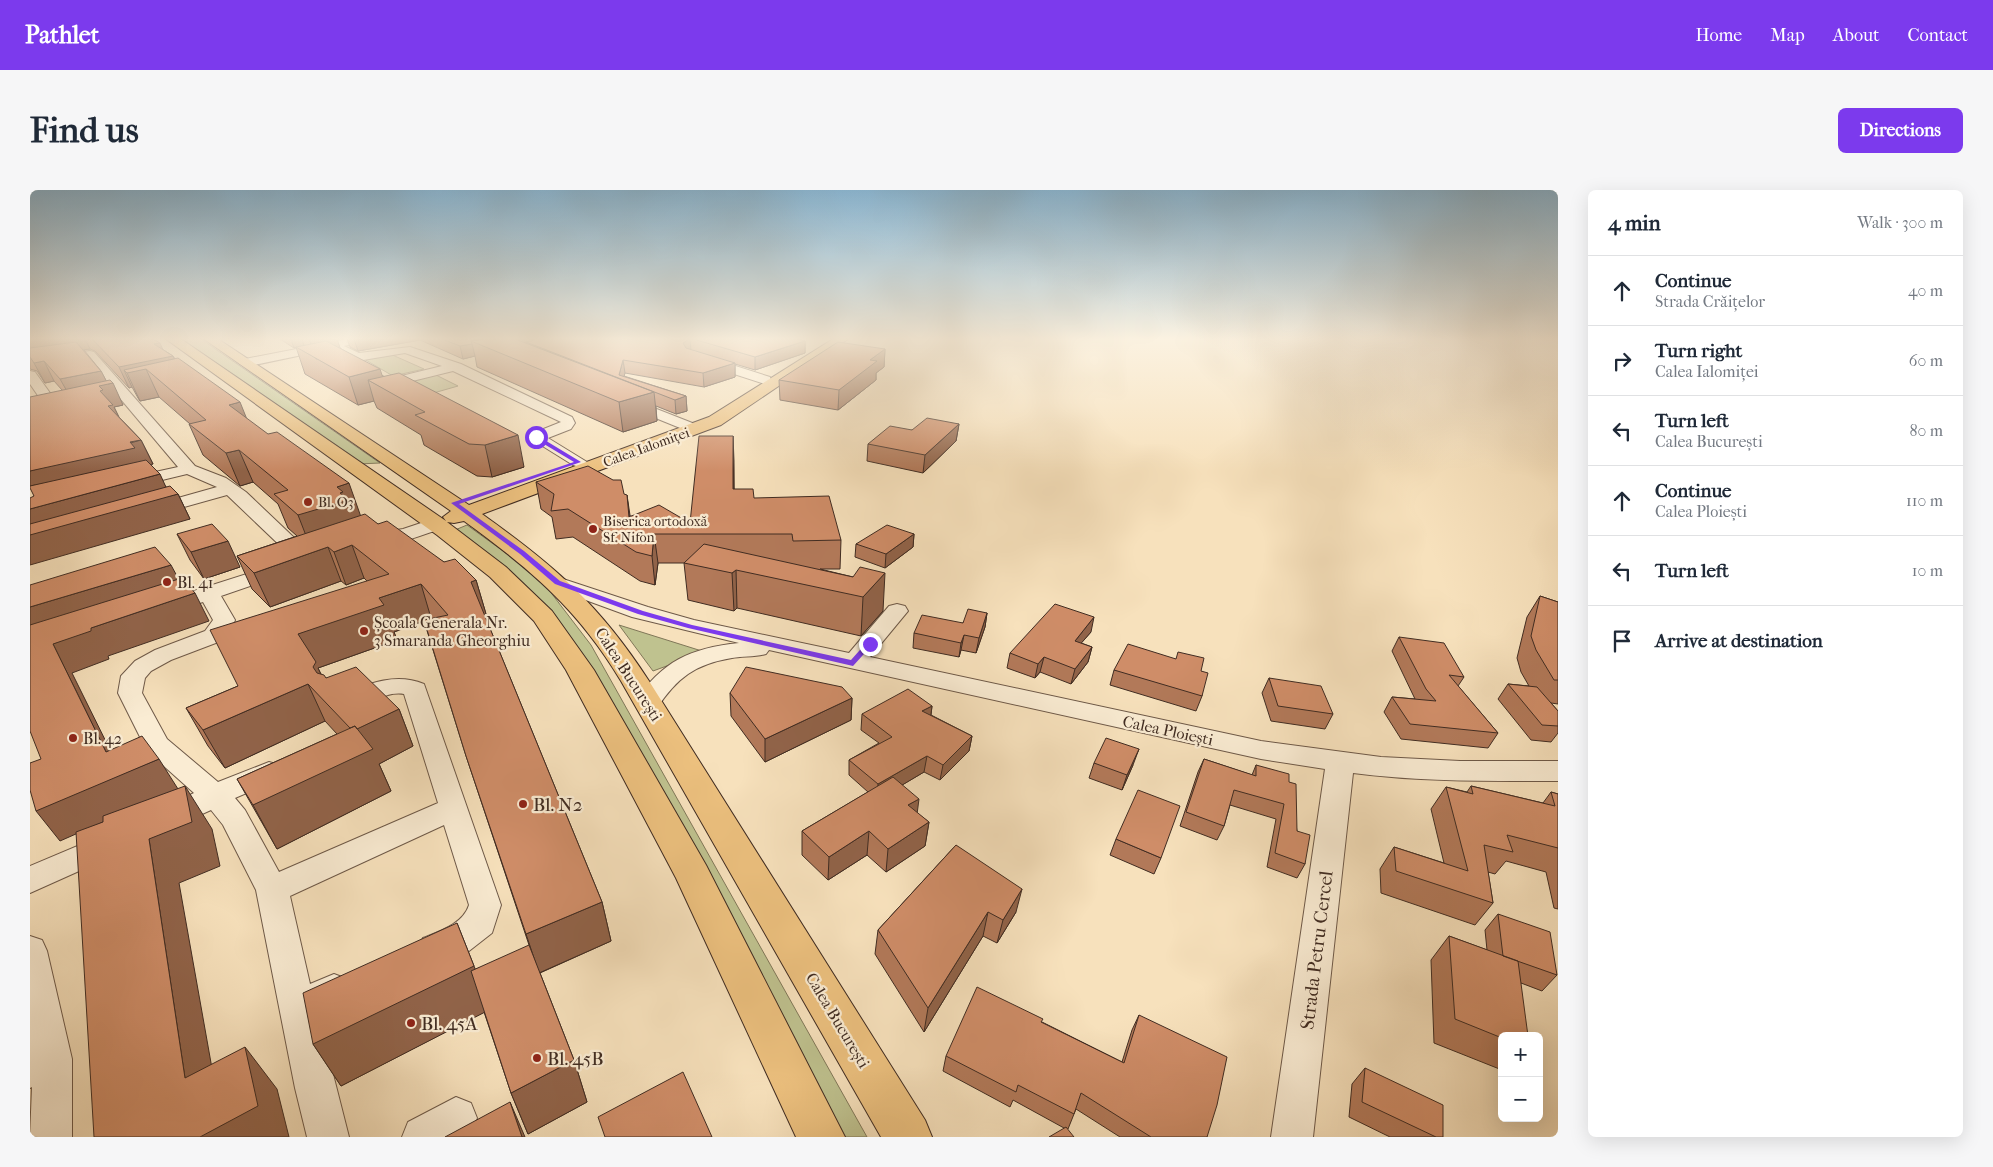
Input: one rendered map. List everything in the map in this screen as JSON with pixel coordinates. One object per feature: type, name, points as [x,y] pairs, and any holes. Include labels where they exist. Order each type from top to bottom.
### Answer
[{"type":"main road","name":"Calea București","points":[[241,383],[444,514],[522,553],[558,583],[593,620],[621,658],[648,702],[908,1137]]},
{"type":"main road","name":"Calea București","points":[[272,383],[444,514],[543,616],[580,670],[693,876],[821,1137]]},
{"type":"main road","name":"Calea Ialomiței","points":[[444,514],[579,462],[690,427],[760,383]]},
{"type":"main road","name":"Calea Ialomiței","points":[[444,514],[690,427],[742,405],[775,383]]},
{"type":"street","points":[[36,383],[55,410]]},
{"type":"street","points":[[113,383],[189,469],[220,482],[230,489],[299,553],[318,557],[152,612]]},
{"type":"street","points":[[388,383],[410,393]]},
{"type":"street","points":[[489,383],[567,420],[566,426],[520,442]]},
{"type":"street","points":[[106,399],[140,391]]},
{"type":"street","points":[[611,395],[690,427]]},
{"type":"street","points":[[38,413],[72,406]]},
{"type":"street","points":[[536,437],[579,462]]},
{"type":"street","points":[[114,487],[189,469]]},
{"type":"street","points":[[136,516],[230,489]]},
{"type":"street","points":[[365,541],[412,532],[444,514]]},
{"type":"street","name":"Calea Ploiești","points":[[558,583],[640,612],[783,648],[1261,750],[1381,767],[1558,771]]},
{"type":"street","points":[[209,593],[224,620],[221,628],[213,636],[163,655],[142,666],[133,676],[130,693],[156,745],[215,795],[234,818],[272,890],[328,1137]]},
{"type":"street","points":[[853,663],[897,611]]},
{"type":"street","name":"Calea Ploiești","points":[[648,702],[666,678],[690,662],[720,653],[783,648]]},
{"type":"street","points":[[344,703],[397,685],[410,685],[415,689],[485,905],[480,922],[457,940],[403,962]]},
{"type":"street","points":[[30,880],[215,795],[292,762]]},
{"type":"street","name":"Strada Petru Cercel","points":[[1292,1137],[1340,762]]},
{"type":"street","points":[[272,890],[454,808]]},
{"type":"street","points":[[30,951],[41,1064],[51,1137]]},
{"type":"street","points":[[297,1006],[359,981]]},
{"type":"green space","points":[[244,383],[265,383],[380,463],[358,464]]},
{"type":"green space","points":[[411,383],[452,383],[458,386],[430,394]]},
{"type":"green space","points":[[467,525],[539,577],[591,645],[867,1137],[843,1137],[546,609],[455,530]]},
{"type":"green space","points":[[619,625],[705,652],[653,671]]},
{"type":"building","points":[[95,383],[112,383],[99,386],[103,390],[100,391],[113,405],[108,406],[141,440],[130,442],[135,448],[30,471],[30,397]]},
{"type":"building","points":[[163,383],[213,383],[240,402],[229,405],[268,434],[277,432],[349,483],[337,487],[343,492],[340,493],[349,500],[298,515],[274,494],[288,490],[239,450],[226,453],[189,424],[206,420]]},
{"type":"building","points":[[374,383],[419,383],[518,435],[485,445],[469,444],[415,415],[425,412]]},
{"type":"building","points":[[573,383],[631,383],[654,392],[619,402]]},
{"type":"building","points":[[632,383],[645,383],[686,396],[675,400]]},
{"type":"building","points":[[798,383],[848,383],[839,390]]},
{"type":"building","points":[[927,418],[959,424],[925,455],[868,444],[890,426],[912,430]]},
{"type":"building","points":[[699,436],[733,436],[733,489],[753,489],[754,498],[829,496],[841,540],[793,541],[792,534],[654,534],[652,556],[636,552],[568,509],[551,511],[554,494],[536,482],[588,466],[613,480],[621,480],[624,494],[627,495],[629,517],[659,505],[690,523]]},
{"type":"building","points":[[146,460],[160,474],[30,509],[30,498],[34,496],[30,486]]},
{"type":"building","points":[[170,486],[178,494],[30,535],[30,524]]},
{"type":"building","points":[[365,514],[378,524],[387,521],[444,562],[455,559],[476,580],[471,582],[602,902],[526,934],[466,756],[424,620],[448,615],[421,584],[379,598],[384,605],[298,634],[316,662],[313,667],[317,673],[324,675],[326,678],[356,667],[399,709],[357,729],[355,726],[350,728],[308,684],[203,730],[186,708],[238,686],[210,630],[389,574],[352,545],[334,552],[328,547],[254,573],[237,556]]},
{"type":"building","points":[[212,524],[228,541],[191,552],[177,534]]},
{"type":"building","points":[[887,525],[914,534],[886,554],[856,544]]},
{"type":"building","points":[[704,544],[853,577],[860,567],[885,573],[863,597],[736,570],[732,573],[684,563]]},
{"type":"building","points":[[155,547],[171,565],[30,607],[30,585]]},
{"type":"building","points":[[182,578],[195,593],[91,628],[91,631],[53,644],[106,752],[142,736],[159,759],[36,811],[30,790],[30,763],[41,759],[30,731],[30,625]]},
{"type":"building","points":[[1540,596],[1558,602],[1558,680],[1554,680],[1536,650],[1531,636]]},
{"type":"building","points":[[1055,604],[1094,617],[1075,641],[1092,647],[1075,669],[1044,657],[1038,664],[1010,653]]},
{"type":"building","points":[[968,609],[987,613],[979,638],[964,635],[961,643],[914,633],[922,615],[963,623]]},
{"type":"building","points":[[1399,637],[1444,643],[1464,677],[1449,675],[1498,733],[1410,724],[1392,697],[1436,701],[1426,689]]},
{"type":"building","points":[[1128,644],[1176,659],[1178,652],[1204,658],[1201,671],[1208,673],[1202,696],[1114,670]]},
{"type":"building","points":[[746,667],[842,687],[852,698],[765,739],[730,693]]},
{"type":"building","points":[[1269,678],[1321,686],[1333,714],[1278,706]]},
{"type":"building","points":[[1508,684],[1537,687],[1558,711],[1558,726],[1542,725]]},
{"type":"building","points":[[908,689],[932,706],[922,711],[972,736],[943,765],[927,756],[878,784],[849,760],[892,737],[862,714]]},
{"type":"building","points":[[355,726],[373,749],[253,805],[237,779]]},
{"type":"building","points":[[1106,738],[1139,749],[1127,775],[1094,763]]},
{"type":"building","points":[[1204,759],[1256,776],[1256,765],[1289,774],[1289,782],[1296,784],[1297,831],[1310,835],[1305,864],[1275,853],[1284,804],[1234,790],[1224,826],[1186,812]]},
{"type":"building","points":[[893,777],[919,799],[908,805],[929,822],[888,849],[869,831],[829,857],[802,831]]},
{"type":"building","points":[[185,786],[192,822],[149,839],[185,1078],[245,1047],[258,1106],[200,1137],[94,1137],[76,832],[103,822],[103,816]]},
{"type":"building","points":[[1471,786],[1555,806],[1551,792],[1558,794],[1558,848],[1507,835],[1513,852],[1484,845],[1493,903],[1396,871],[1394,847],[1468,871],[1446,787],[1473,794]]},
{"type":"building","points":[[1138,790],[1180,806],[1161,858],[1116,839]]},
{"type":"building","points":[[956,845],[1022,889],[1003,920],[988,912],[928,1008],[878,930]]},
{"type":"building","points":[[1498,914],[1550,932],[1557,975],[1503,956]]},
{"type":"building","points":[[457,923],[474,966],[313,1044],[303,993]]},
{"type":"building","points":[[1449,936],[1518,961],[1527,1032],[1498,1032],[1498,1036],[1455,1019]]},
{"type":"building","points":[[529,945],[574,1060],[511,1093],[471,971]]},
{"type":"building","points":[[977,987],[1043,1019],[1041,1022],[1124,1063],[1139,1015],[1227,1057],[1217,1105],[1207,1137],[1151,1137],[1081,1093],[1074,1114],[1018,1085],[1016,1092],[946,1056]]},
{"type":"building","points":[[1365,1068],[1443,1105],[1443,1137],[1436,1137],[1362,1102]]},
{"type":"building","points":[[683,1072],[712,1137],[605,1137],[598,1117]]},
{"type":"building","points":[[510,1102],[522,1137],[445,1137]]},
{"type":"building","points":[[1066,1127],[1074,1137],[1049,1137]]},
{"type":"place","name":"Bl. O3","points":[[308,502]]},
{"type":"place","name":"Biserica ortodoxă Sf. Nifon","points":[[593,529]]},
{"type":"place","name":"Bl. 41","points":[[167,582]]},
{"type":"place","name":"Școala Generala Nr. 3 Smaranda Gheorghiu","points":[[364,631]]},
{"type":"place","name":"Bl. 42","points":[[73,738]]},
{"type":"place","name":"Bl. N2","points":[[523,804]]},
{"type":"place","name":"Bl. 45A","points":[[411,1023]]},
{"type":"place","name":"Bl. 45B","points":[[537,1058]]},
{"type":"route","points":[[536,437],[579,462],[454,503],[522,553],[558,583],[640,612],[690,626],[853,663],[870,644]]}]
